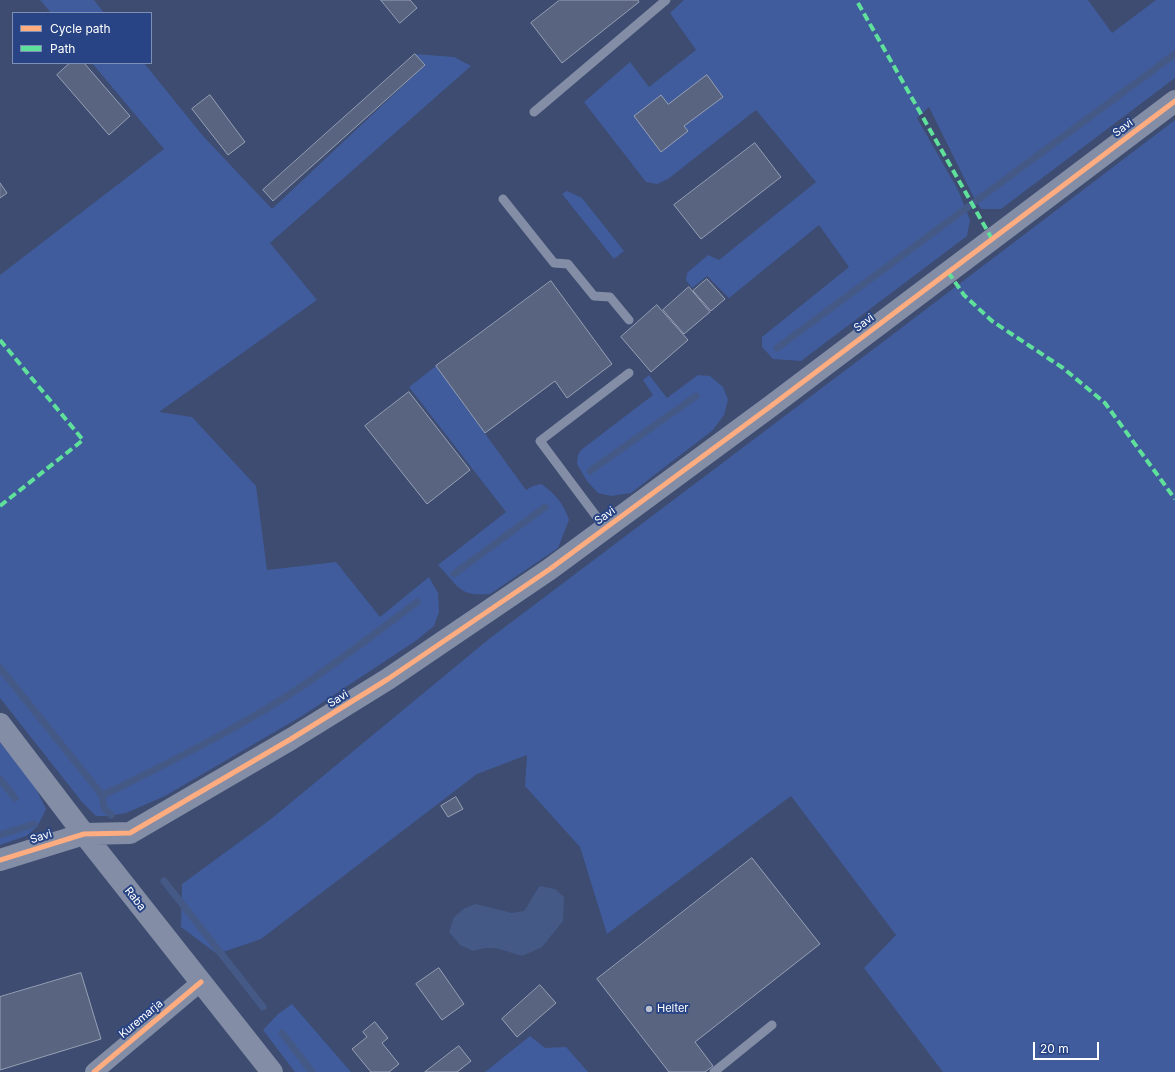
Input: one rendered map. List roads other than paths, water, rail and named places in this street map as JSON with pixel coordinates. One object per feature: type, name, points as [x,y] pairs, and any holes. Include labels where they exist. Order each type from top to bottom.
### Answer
[{"type":"street","name":"Savi","points":[[0,860],[84,834],[130,833],[285,743],[388,679],[544,573],[771,406],[1175,101]]},
{"type":"street","name":"Raba","points":[[0,724],[84,834],[272,1072]]},
{"type":"street","name":"Kuremarja","points":[[94,1072],[201,982]]},
{"type":"lane","points":[[534,112],[666,0]]},
{"type":"lane","points":[[503,199],[554,263],[568,264],[594,296],[610,297],[629,320]]},
{"type":"lane","points":[[605,528],[540,441],[629,373]]},
{"type":"lane","points":[[714,1072],[772,1025]]},
{"type":"waterway","points":[[777,348],[1175,54]]},
{"type":"waterway","points":[[590,471],[696,396]]},
{"type":"waterway","points":[[454,574],[545,507]]},
{"type":"waterway","points":[[102,795],[181,756],[266,709],[320,674],[417,602]]},
{"type":"waterway","points":[[0,668],[102,795],[104,808],[111,815]]},
{"type":"waterway","points":[[0,779],[15,798]]},
{"type":"waterway","points":[[0,835],[34,824]]},
{"type":"waterway","points":[[164,881],[263,1007]]},
{"type":"waterway","points":[[282,1033],[312,1072]]},
{"type":"place","name":"Helter","points":[[649,1009]]}]
